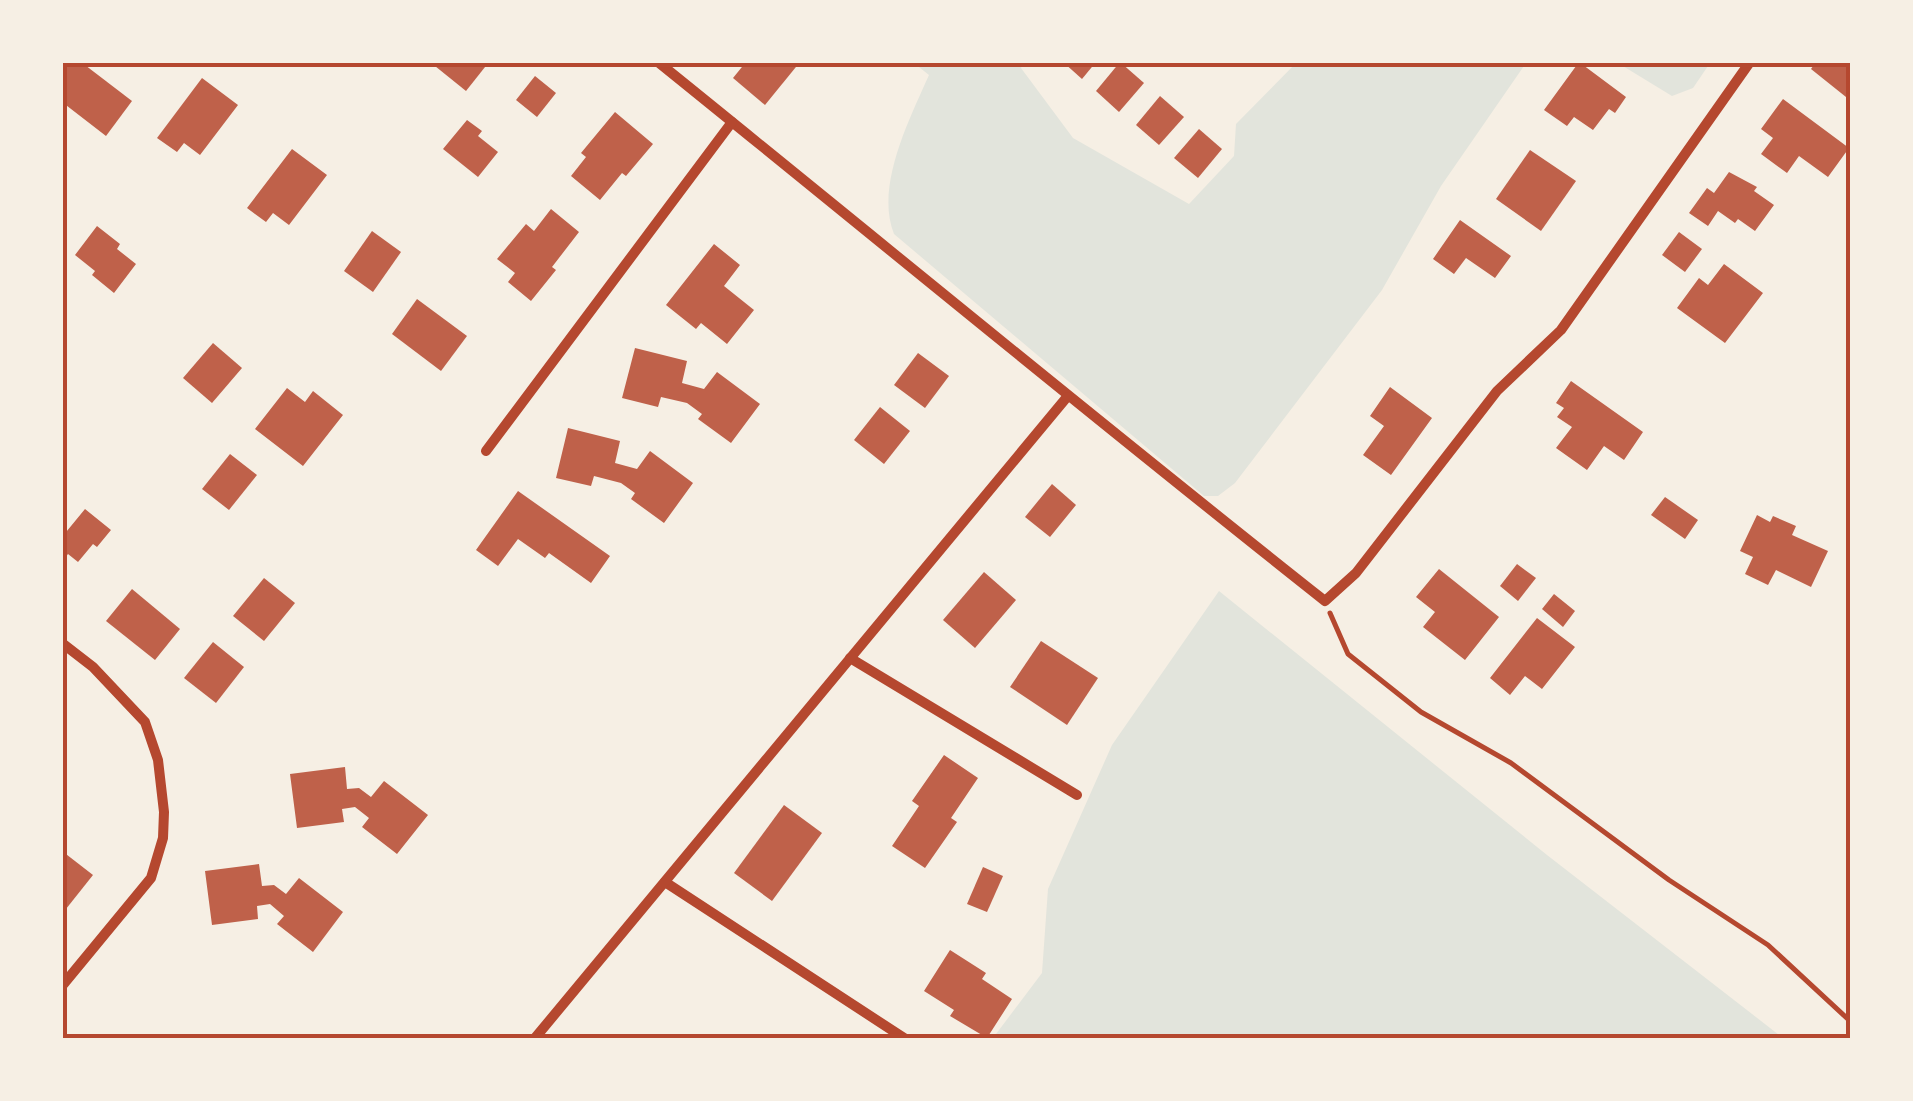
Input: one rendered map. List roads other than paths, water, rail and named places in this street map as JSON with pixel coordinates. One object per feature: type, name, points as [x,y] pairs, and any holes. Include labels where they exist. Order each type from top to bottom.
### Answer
[{"type":"street","points":[[658,62],[857,221],[1066,397],[1325,602],[1356,572],[1497,392],[1561,330],[1750,62]]},
{"type":"street","points":[[486,451],[732,122]]},
{"type":"street","points":[[535,1038],[1066,397]]},
{"type":"street","points":[[62,643],[93,666],[145,722],[158,760],[164,812],[163,838],[151,878],[62,986]]},
{"type":"street","points":[[850,658],[1077,796]]},
{"type":"street","points":[[664,882],[904,1038]]}]
